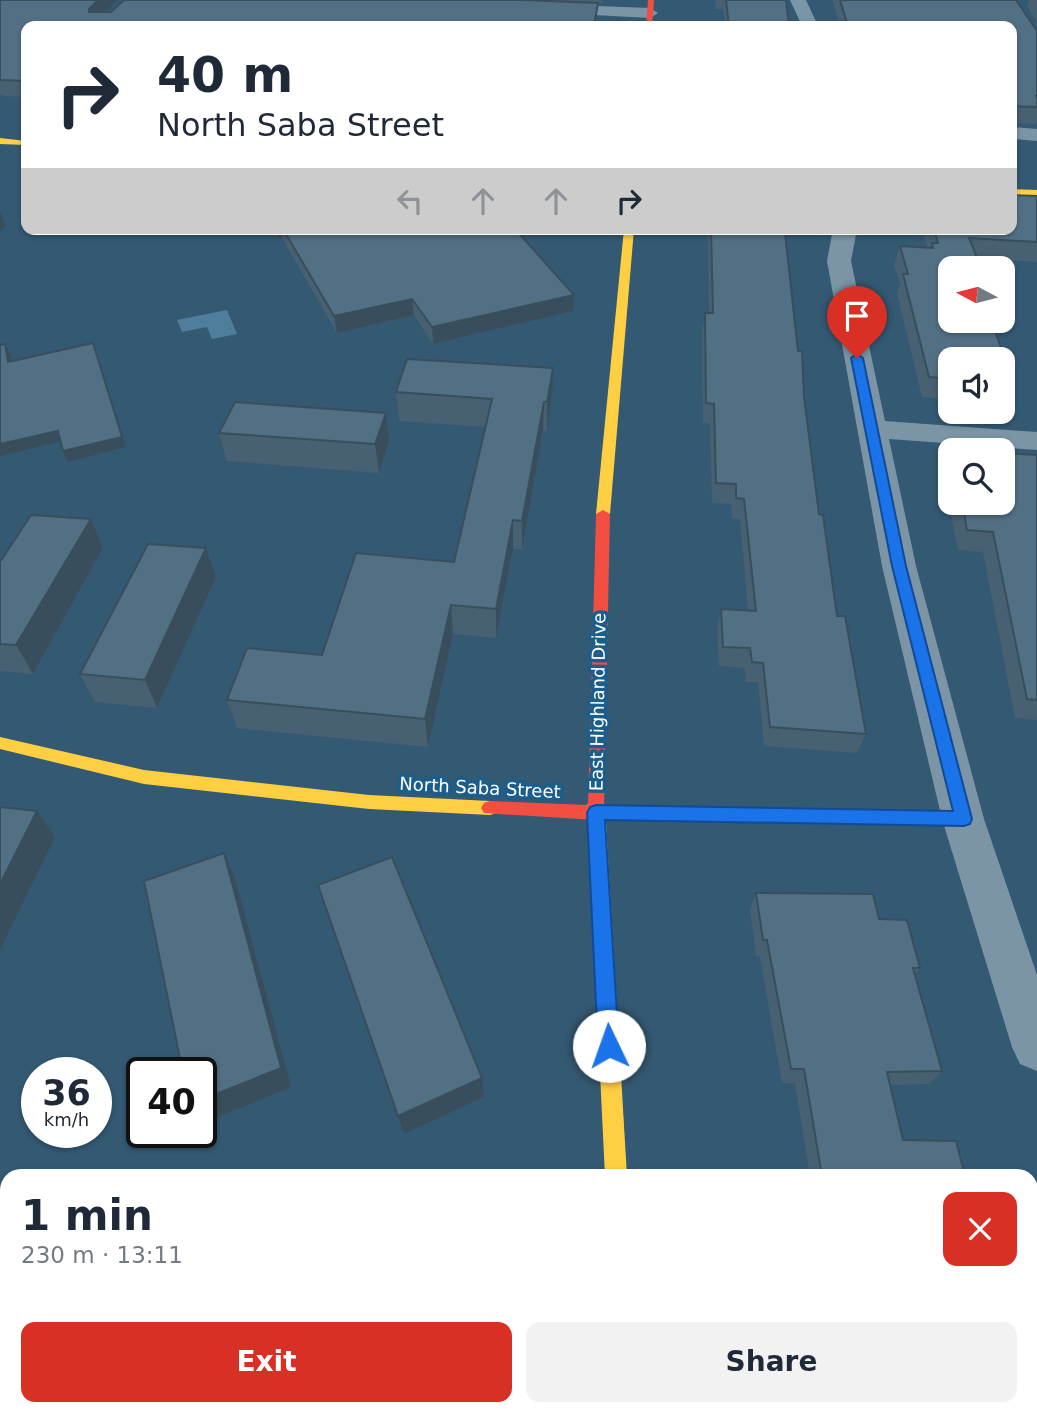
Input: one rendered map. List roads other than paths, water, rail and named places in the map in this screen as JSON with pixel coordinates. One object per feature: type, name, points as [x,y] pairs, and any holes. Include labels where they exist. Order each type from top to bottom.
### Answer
[{"type":"street","points":[[798,0],[808,21]]},
{"type":"street","points":[[531,8],[650,13]]},
{"type":"street","points":[[1017,133],[1037,135]]},
{"type":"street","points":[[0,141],[21,143]]},
{"type":"street","points":[[1017,192],[1037,193]]},
{"type":"street","name":"East Highland Drive","points":[[616,1169],[596,813],[603,493],[628,235]]},
{"type":"street","points":[[844,235],[839,261],[899,566],[964,819],[1037,1047]]},
{"type":"street","points":[[871,429],[1037,441]]},
{"type":"street","name":"North Saba Street","points":[[0,743],[144,777],[369,802],[596,813],[964,819]]},
{"type":"water","points":[[227,310],[237,334],[212,339],[207,327],[182,332],[177,320]]}]
